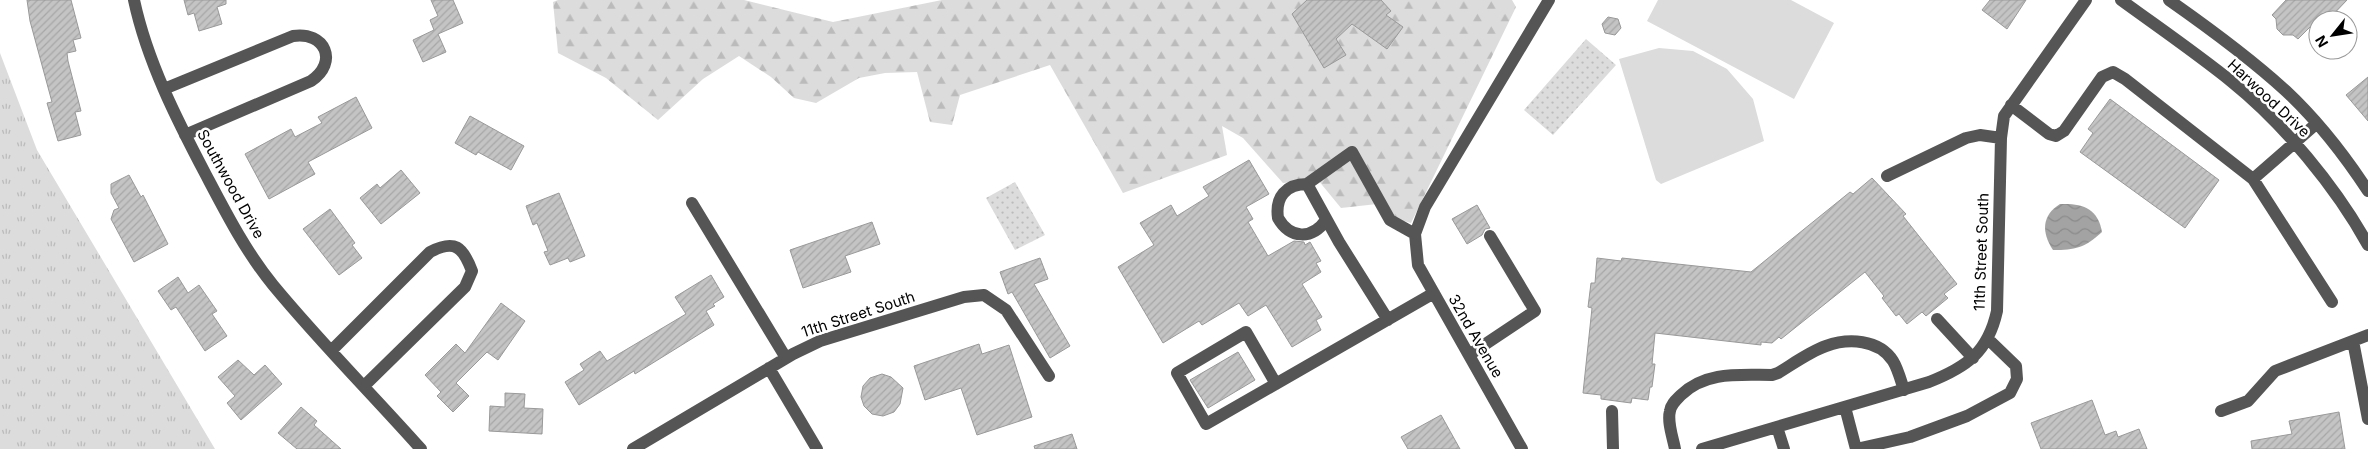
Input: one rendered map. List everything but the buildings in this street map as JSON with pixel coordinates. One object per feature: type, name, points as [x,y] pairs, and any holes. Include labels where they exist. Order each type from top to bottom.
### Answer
[{"type":"street","name":"Southwood Drive","points":[[134,0],[137,16],[164,89],[185,135],[232,226],[272,284],[421,449]]},
{"type":"street","points":[[1326,220],[1314,232],[1297,234],[1289,231],[1278,218],[1278,200],[1290,187],[1307,184],[1352,152],[1390,220],[1415,234],[1425,207],[1549,0]]},
{"type":"street","name":"11th Street South","points":[[1702,449],[1904,390],[1948,374],[1973,358],[1988,339],[1997,311],[2001,138],[2004,116],[2086,0]]},
{"type":"street","name":"Harwood Drive","points":[[2121,0],[2233,83],[2295,142],[2355,222],[2368,245]]},
{"type":"street","name":"Harwood Drive","points":[[2169,0],[2212,30],[2286,92],[2316,124],[2368,191]]},
{"type":"street","points":[[164,89],[293,36],[303,34],[311,37],[318,41],[324,50],[326,64],[320,74],[311,81],[185,135]]},
{"type":"street","points":[[2011,105],[2049,134],[2056,136],[2064,131],[2102,77],[2113,72],[2125,79],[2253,179],[2332,302]]},
{"type":"street","points":[[2253,179],[2316,124]]},
{"type":"street","points":[[1887,176],[1966,138],[1980,135],[2001,138]]},
{"type":"street","points":[[1307,184],[1326,220],[1388,320]]},
{"type":"street","points":[[692,203],[786,358]]},
{"type":"street","name":"32nd Avenue","points":[[1415,234],[1418,265],[1522,449]]},
{"type":"street","points":[[1469,355],[1535,311],[1490,236]]},
{"type":"street","points":[[331,351],[430,252],[444,244],[458,247],[466,254],[472,271],[465,287],[364,386]]},
{"type":"street","points":[[1276,384],[1246,332],[1177,373],[1206,424],[1434,294]]},
{"type":"street","name":"11th Street South","points":[[633,449],[786,358],[820,342],[964,297],[984,295],[1006,310],[1049,376]]},
{"type":"street","points":[[1937,319],[1973,358]]},
{"type":"street","points":[[2221,412],[2248,401],[2275,371],[2368,335]]},
{"type":"street","points":[[1845,407],[1856,449],[1910,437],[1968,416],[2010,393],[2017,379],[2016,366],[1988,339]]},
{"type":"street","points":[[2354,341],[2368,420]]},
{"type":"street","points":[[1675,449],[1669,412],[1674,402],[1697,383],[1723,375],[1772,375],[1825,346],[1843,342],[1864,342],[1881,348],[1894,362],[1904,390]]},
{"type":"street","points":[[769,368],[817,449]]},
{"type":"street","points":[[1612,411],[1613,449]]},
{"type":"street","points":[[1777,427],[1784,449]]},
{"type":"green space","points":[[558,0],[744,0],[833,22],[942,0],[1512,0],[1516,7],[1411,223],[1393,218],[1386,203],[1341,208],[1318,180],[1283,183],[1243,138],[1222,126],[1227,155],[1123,193],[1050,65],[960,95],[952,125],[930,122],[917,72],[885,73],[859,78],[816,103],[794,98],[771,77],[739,56],[703,79],[658,120],[606,78],[558,53],[553,2]]},
{"type":"green space","points":[[1658,0],[1791,0],[1834,23],[1794,99],[1647,21]]},
{"type":"green space","points":[[1586,39],[1616,65],[1553,135],[1524,110]]},
{"type":"green space","points":[[1659,48],[1693,51],[1727,69],[1753,99],[1764,141],[1661,184],[1656,180],[1619,59]]},
{"type":"green space","points":[[0,53],[37,150],[215,449],[0,449]]},
{"type":"green space","points":[[1015,182],[1045,235],[1015,250],[986,198]]},
{"type":"water","points":[[2060,204],[2082,206],[2093,212],[2097,217],[2102,232],[2085,245],[2053,250],[2046,237],[2045,224],[2050,213]]}]
